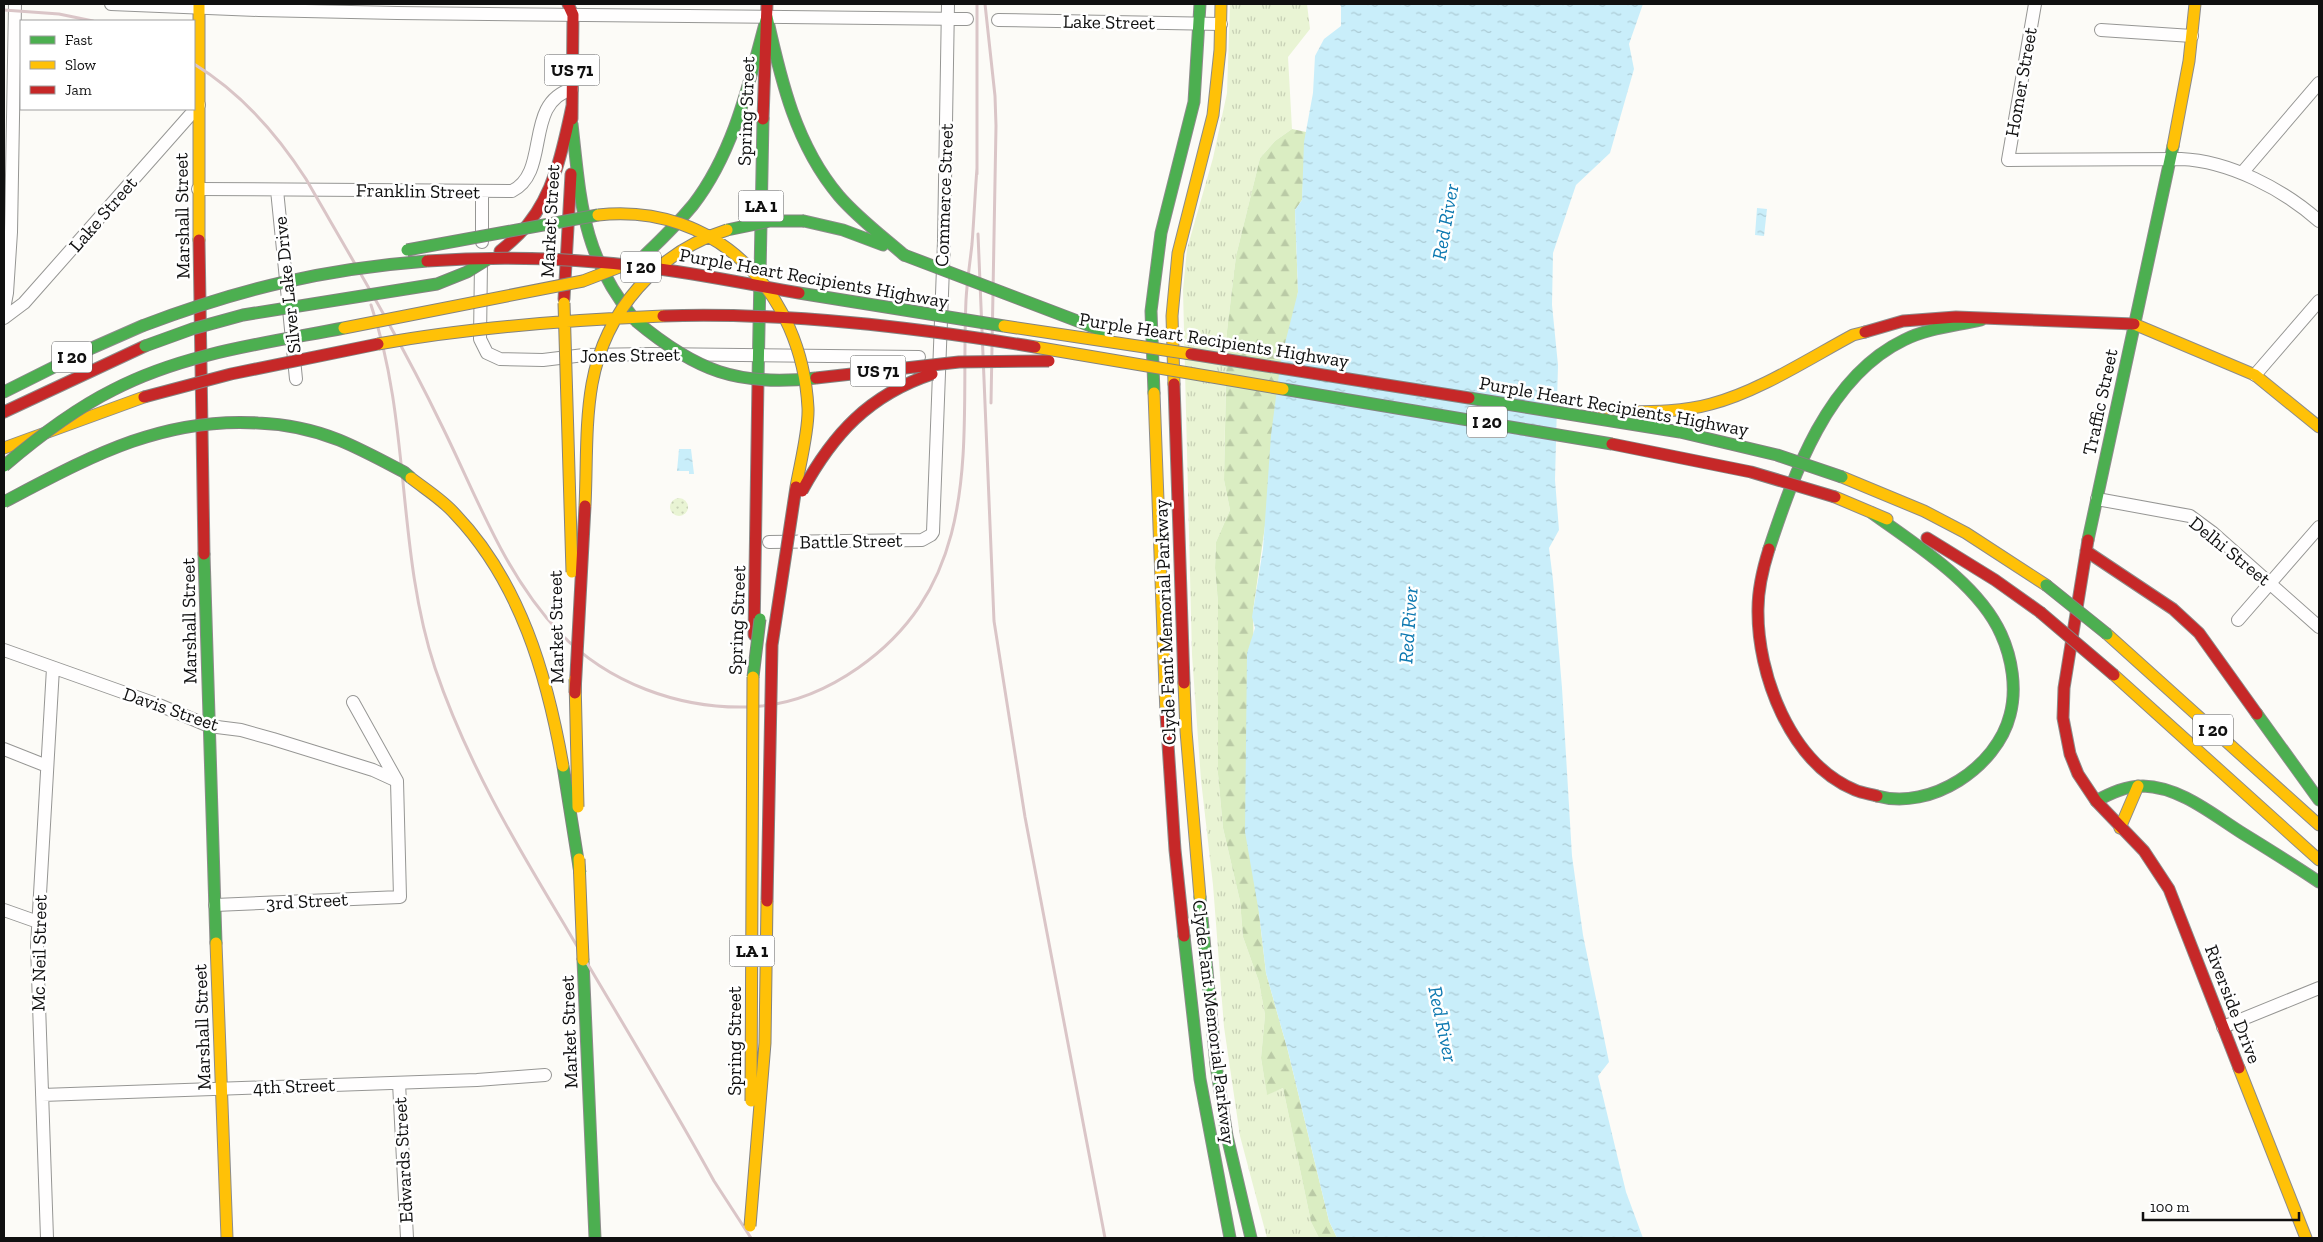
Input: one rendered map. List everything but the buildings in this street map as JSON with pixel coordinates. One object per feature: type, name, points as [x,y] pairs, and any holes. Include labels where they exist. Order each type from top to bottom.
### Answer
[{"type":"main road","name":"Spring Street","points":[[750,1238],[753,677],[766,4]]},
{"type":"main road","name":"Clyde Fant Memorial Parkway","points":[[1200,4],[1194,102],[1161,233],[1152,311],[1164,675],[1175,850],[1200,1079],[1213,1156],[1230,1238]]},
{"type":"main road","name":"Clyde Fant Memorial Parkway","points":[[1221,4],[1218,76],[1213,115],[1178,252],[1172,316],[1186,731],[1192,811],[1216,1065],[1227,1136],[1251,1238]]},
{"type":"main road","name":"Traffic Street","points":[[2096,801],[2075,767],[2062,718],[2064,688],[2086,551],[2170,160],[2192,36],[2194,4]]},
{"type":"main road","name":"Marshall Street","points":[[199,6],[198,189],[209,726],[227,1238]]},
{"type":"main road","name":"Market Street","points":[[573,8],[572,124],[564,303],[580,873],[595,1238]]},
{"type":"main road","points":[[767,17],[785,98],[807,151],[838,196],[904,255]]},
{"type":"main road","points":[[4,466],[58,422],[87,403],[135,378],[164,368],[198,357],[241,348],[584,281],[644,255],[662,241],[691,209],[706,187],[728,146],[741,110],[767,17]]},
{"type":"main road","points":[[4,412],[145,346],[192,329],[243,315],[437,284],[468,272],[500,252],[529,224],[542,202],[558,165],[572,106]]},
{"type":"main road","name":"US 71","points":[[572,124],[581,201],[590,240],[607,286],[619,303],[636,321],[659,341],[702,366],[728,375],[752,380],[782,381],[976,360],[1135,363]]},
{"type":"main road","points":[[318,273],[372,257],[580,217],[612,213],[636,213],[676,222],[724,245],[754,270],[766,284],[787,318],[803,364],[808,410],[772,646],[765,1043],[750,1226]]},
{"type":"main road","points":[[575,693],[588,448],[588,415],[592,383],[600,351],[614,321],[630,296],[658,266],[682,248],[726,228],[765,220],[804,221],[843,230],[1143,346]]},
{"type":"main road","name":"Purple Heart Recipients Highway","points":[[4,392],[92,348],[205,301],[318,273],[474,258],[536,258],[602,262],[654,268],[948,318],[1143,346],[1680,432],[1777,455],[1842,477],[1924,511],[1966,533],[2046,585],[2108,634],[2319,825]]},
{"type":"main road","name":"Purple Heart Recipients Highway","points":[[4,448],[144,397],[239,371],[368,344],[465,330],[611,317],[709,315],[849,322],[961,336],[1135,363],[1284,390],[1456,416],[1747,469],[1835,497],[1909,529],[1958,557],[2040,612],[2114,675],[2319,860]]},
{"type":"main road","points":[[1546,410],[1622,413],[1672,411],[1712,404],[1753,388],[1853,335],[1903,321],[1956,317],[1981,320],[2134,324],[2255,375],[2271,386],[2319,427]]},
{"type":"main road","points":[[1872,513],[1942,564],[1965,586],[1997,626],[2010,660],[2013,688],[2010,716],[1996,744],[1981,764],[1960,780],[1940,791],[1910,798],[1885,798],[1859,791],[1834,779],[1814,762],[1792,732],[1777,705],[1765,674],[1759,640],[1758,610],[1761,579],[1768,550],[1803,457],[1822,420],[1848,386],[1872,363],[1902,341],[1919,334],[1981,320]]},
{"type":"main road","points":[[753,677],[760,619],[780,542],[808,478],[835,440],[867,407],[917,378],[941,372],[1007,362]]},
{"type":"main road","points":[[4,502],[121,444],[145,435],[200,424],[249,422],[308,430],[354,445],[405,472],[450,508],[476,536],[504,576],[525,620],[544,673],[562,751],[580,873]]},
{"type":"main road","points":[[2086,551],[2173,609],[2199,633],[2319,800]]},
{"type":"main road","points":[[2096,801],[2114,792],[2138,786],[2158,788],[2186,799],[2319,882]]},
{"type":"main road","points":[[2120,828],[2138,786]]},
{"type":"main road","name":"Riverside Drive","points":[[2096,801],[2144,851],[2169,889],[2306,1238]]},
{"type":"street","points":[[4,309],[7,293],[11,232],[15,4]]},
{"type":"street","points":[[111,4],[397,8],[573,8],[767,17],[967,19]]},
{"type":"street","name":"Commerce Street","points":[[931,535],[934,526],[945,231],[948,4]]},
{"type":"street","name":"Homer Street","points":[[2035,4],[2008,160],[2170,160]]},
{"type":"street","name":"Lake Street","points":[[998,20],[1221,24]]},
{"type":"street","points":[[2101,30],[2192,36]]},
{"type":"street","points":[[2242,173],[2319,82]]},
{"type":"street","name":"Franklin Street","points":[[198,189],[512,191],[525,181],[544,113],[550,103],[572,88]]},
{"type":"street","name":"Lake Street","points":[[195,108],[198,105]]},
{"type":"street","name":"Lake Street","points":[[4,318],[30,297],[194,110]]},
{"type":"street","points":[[2170,160],[2207,162],[2242,173],[2300,205],[2319,220]]},
{"type":"street","name":"Silver Lake Drive","points":[[277,190],[296,379]]},
{"type":"street","name":"Jones Street","points":[[482,192],[480,339],[487,353],[493,357],[543,360],[601,354],[939,356]]},
{"type":"street","points":[[2255,375],[2319,301]]},
{"type":"street","name":"Delhi Street","points":[[2097,499],[2190,516],[2319,627]]},
{"type":"street","points":[[2238,620],[2319,528]]},
{"type":"street","name":"Battle Street","points":[[769,542],[922,540],[931,535]]},
{"type":"street","name":"Davis Street","points":[[4,650],[159,705],[209,726],[241,730],[272,738],[373,770],[397,781]]},
{"type":"street","name":"Mc Neil Street","points":[[47,1238],[37,965],[53,668]]},
{"type":"street","points":[[353,702],[397,781]]},
{"type":"street","points":[[4,749],[47,766]]},
{"type":"street","name":"3rd Street","points":[[215,906],[400,897],[397,781]]},
{"type":"street","points":[[4,910],[38,922]]},
{"type":"street","points":[[2223,1027],[2319,988]]},
{"type":"street","name":"4th Street","points":[[42,1095],[545,1076]]},
{"type":"street","name":"Edwards Street","points":[[399,1083],[407,1238]]},
{"type":"green space","points":[[1230,4],[1307,4],[1310,29],[1288,57],[1292,129],[1275,141],[1260,158],[1236,256],[1227,331],[1224,480],[1230,510],[1216,542],[1215,568],[1218,602],[1218,774],[1223,828],[1240,901],[1243,937],[1259,982],[1265,1015],[1261,1058],[1267,1094],[1283,1088],[1311,1222],[1319,1238],[1267,1238],[1240,1136],[1224,1027],[1213,885],[1201,780],[1192,655],[1183,290],[1187,249],[1213,158],[1227,93]]},
{"type":"green space","points":[[1292,129],[1306,132],[1302,200],[1295,210],[1298,292],[1253,611],[1259,913],[1266,973],[1288,1051],[1329,1221],[1337,1238],[1319,1238],[1311,1222],[1283,1088],[1267,1095],[1261,1058],[1265,1015],[1259,982],[1243,937],[1240,901],[1223,828],[1218,774],[1218,602],[1215,568],[1216,542],[1230,510],[1224,480],[1227,331],[1236,256],[1260,158],[1275,141]]},
{"type":"green space","points":[[675,498],[683,498],[688,503],[686,514],[675,516],[670,511],[670,503]]},
{"type":"water","name":"Red River","points":[[1339,4],[1643,4],[1629,44],[1634,69],[1610,153],[1576,185],[1553,253],[1552,305],[1558,365],[1555,480],[1559,530],[1549,548],[1562,688],[1572,856],[1583,935],[1609,1062],[1598,1076],[1626,1192],[1643,1238],[1337,1238],[1329,1221],[1288,1051],[1266,973],[1259,913],[1245,832],[1247,653],[1255,628],[1252,617],[1263,549],[1271,435],[1281,359],[1298,292],[1295,210],[1302,200],[1304,142],[1313,93],[1315,56],[1324,39],[1341,26],[1341,6]]},
{"type":"water","points":[[1757,208],[1767,209],[1764,236],[1755,235]]},
{"type":"water","points":[[679,449],[691,449],[694,474],[689,474],[689,471],[677,471]]},
{"type":"railway","points":[[977,4],[977,174]]},
{"type":"railway","points":[[985,4],[995,96],[996,126],[991,403]]},
{"type":"railway","points":[[4,10],[59,14],[88,20]]},
{"type":"railway","points":[[195,65],[227,87],[256,115],[283,146],[306,179],[409,360],[506,559],[540,610],[579,651],[600,666],[646,690],[696,703],[722,706],[763,706],[806,696],[833,684],[858,668],[899,632],[928,592],[947,548],[958,501],[963,452],[965,402],[966,300],[977,168]]},
{"type":"railway","points":[[978,234],[994,621],[1025,817],[1105,1238]]},
{"type":"railway","points":[[371,305],[384,349],[392,394],[414,578],[423,623],[435,668],[447,702],[476,768],[509,831],[659,1084],[714,1181],[751,1238]]},
{"type":"traffic: fast","points":[[1154,393],[1151,311],[1161,233],[1194,102],[1200,4]]},
{"type":"traffic: fast","points":[[767,17],[778,65],[792,111],[812,156],[824,176],[846,204],[904,255]]},
{"type":"traffic: fast","points":[[645,255],[693,205],[719,163],[739,116],[766,20]]},
{"type":"traffic: fast","points":[[758,380],[763,119]]},
{"type":"traffic: fast","points":[[572,124],[582,204],[594,251],[617,296],[635,320]]},
{"type":"traffic: fast","points":[[2088,540],[2173,146]]},
{"type":"traffic: fast","points":[[407,250],[598,215]]},
{"type":"traffic: fast","points":[[727,230],[770,221],[804,221]]},
{"type":"traffic: fast","points":[[804,221],[843,230],[883,245]]},
{"type":"traffic: fast","points":[[904,255],[1109,333]]},
{"type":"traffic: fast","points":[[145,346],[192,329],[243,315],[437,284],[467,272],[488,259]]},
{"type":"traffic: fast","points":[[142,326],[247,291],[317,275],[352,269],[427,261]]},
{"type":"traffic: fast","points":[[799,293],[1004,326]]},
{"type":"traffic: fast","points":[[1769,549],[1802,460],[1817,430],[1834,403],[1854,378],[1877,357],[1904,340],[1932,330],[1981,320]]},
{"type":"traffic: fast","points":[[636,321],[678,352],[719,372],[763,380],[816,378]]},
{"type":"traffic: fast","points":[[4,392],[92,348],[142,326]]},
{"type":"traffic: fast","points":[[4,466],[70,415],[98,398],[140,377],[197,358],[255,344],[344,328]]},
{"type":"traffic: fast","points":[[1283,389],[1612,444]]},
{"type":"traffic: fast","points":[[1469,398],[1680,432],[1777,455],[1842,477]]},
{"type":"traffic: fast","points":[[4,502],[65,470],[126,444],[157,434],[189,427],[222,423],[279,425],[320,433],[364,451],[404,472],[411,478]]},
{"type":"traffic: fast","points":[[1872,513],[1944,566],[1977,598],[1991,615],[2005,643],[2011,663],[2013,684],[2012,705],[2003,734],[1991,752],[1976,767],[1959,781],[1939,791],[1919,797],[1898,799],[1877,796]]},
{"type":"traffic: fast","points":[[204,554],[216,943]]},
{"type":"traffic: fast","points":[[2046,585],[2107,634]]},
{"type":"traffic: fast","points":[[753,677],[760,619]]},
{"type":"traffic: fast","points":[[2257,714],[2319,800]]},
{"type":"traffic: fast","points":[[563,766],[580,873]]},
{"type":"traffic: fast","points":[[2096,801],[2119,790],[2137,786],[2170,791],[2207,810],[2319,882]]},
{"type":"traffic: fast","points":[[1200,897],[1216,1065],[1227,1136],[1251,1238]]},
{"type":"traffic: fast","points":[[1184,936],[1200,1079],[1230,1238]]},
{"type":"traffic: fast","points":[[583,960],[595,1238]]},
{"type":"traffic: slow","points":[[199,4],[199,240]]},
{"type":"traffic: slow","points":[[1174,384],[1172,316],[1178,253],[1213,115],[1220,50],[1221,4]]},
{"type":"traffic: slow","points":[[2173,146],[2189,61],[2195,4]]},
{"type":"traffic: slow","points":[[598,215],[641,215],[680,224],[715,240],[745,264],[770,293],[789,328],[802,366],[808,408],[806,437],[796,487]]},
{"type":"traffic: slow","points":[[585,506],[587,430],[592,384],[599,357],[609,332],[622,309],[638,288],[657,269],[678,253],[702,240],[727,230]]},
{"type":"traffic: slow","points":[[344,328],[583,281],[622,266]]},
{"type":"traffic: slow","points":[[564,303],[572,572]]},
{"type":"traffic: slow","points":[[378,344],[520,325],[663,316]]},
{"type":"traffic: slow","points":[[2134,324],[2255,375],[2319,427]]},
{"type":"traffic: slow","points":[[1004,326],[1191,354]]},
{"type":"traffic: slow","points":[[1600,412],[1670,411],[1729,399],[1802,364],[1853,335],[1865,332]]},
{"type":"traffic: slow","points":[[1035,347],[1283,389]]},
{"type":"traffic: slow","points":[[1154,393],[1166,714]]},
{"type":"traffic: slow","points":[[4,448],[144,397]]},
{"type":"traffic: slow","points":[[1842,477],[1924,511],[1966,533],[2046,585]]},
{"type":"traffic: slow","points":[[411,478],[450,509],[478,541],[497,569],[514,600],[539,664],[549,698],[563,766]]},
{"type":"traffic: slow","points":[[1835,497],[1887,519]]},
{"type":"traffic: slow","points":[[2107,634],[2319,825]]},
{"type":"traffic: slow","points":[[2114,675],[2319,860]]},
{"type":"traffic: slow","points":[[751,1101],[753,677]]},
{"type":"traffic: slow","points":[[575,679],[578,807]]},
{"type":"traffic: slow","points":[[1184,683],[1186,731],[1200,897]]},
{"type":"traffic: slow","points":[[2120,828],[2138,786]]},
{"type":"traffic: slow","points":[[579,859],[583,960]]},
{"type":"traffic: slow","points":[[750,1226],[765,1043],[767,901]]},
{"type":"traffic: slow","points":[[216,943],[227,1238]]},
{"type":"traffic: slow","points":[[2239,1068],[2306,1238]]},
{"type":"traffic: jam","points":[[568,4],[573,15],[572,119]]},
{"type":"traffic: jam","points":[[763,119],[767,4]]},
{"type":"traffic: jam","points":[[500,251],[525,228],[545,197],[557,168],[572,106]]},
{"type":"traffic: jam","points":[[564,299],[571,174]]},
{"type":"traffic: jam","points":[[199,240],[204,554]]},
{"type":"traffic: jam","points":[[427,261],[508,258],[590,262],[683,272],[799,293]]},
{"type":"traffic: jam","points":[[663,316],[756,316],[850,322],[943,333],[1035,347]]},
{"type":"traffic: jam","points":[[1865,332],[1903,321],[1956,317],[2134,324]]},
{"type":"traffic: jam","points":[[144,397],[231,374],[378,344]]},
{"type":"traffic: jam","points":[[4,412],[145,346]]},
{"type":"traffic: jam","points":[[1191,354],[1469,398]]},
{"type":"traffic: jam","points":[[816,378],[959,362],[1049,361]]},
{"type":"traffic: jam","points":[[802,491],[814,470],[840,434],[855,419],[889,393],[932,374]]},
{"type":"traffic: jam","points":[[754,635],[758,380]]},
{"type":"traffic: jam","points":[[1174,384],[1184,683]]},
{"type":"traffic: jam","points":[[1612,444],[1751,472],[1835,497]]},
{"type":"traffic: jam","points":[[767,901],[772,645],[796,487]]},
{"type":"traffic: jam","points":[[575,693],[585,506]]},
{"type":"traffic: jam","points":[[1927,538],[1995,580],[2040,612]]},
{"type":"traffic: jam","points":[[2088,540],[2064,688],[2063,718],[2070,754],[2078,774],[2096,801]]},
{"type":"traffic: jam","points":[[1769,549],[1759,594],[1759,634],[1771,688],[1782,714],[1795,738],[1812,759],[1832,777],[1855,790],[1877,796]]},
{"type":"traffic: jam","points":[[2086,551],[2173,609],[2199,633],[2257,714]]},
{"type":"traffic: jam","points":[[2040,612],[2114,675]]},
{"type":"traffic: jam","points":[[1166,714],[1175,850],[1184,936]]},
{"type":"traffic: jam","points":[[2096,801],[2144,851],[2169,889],[2239,1068]]}]
